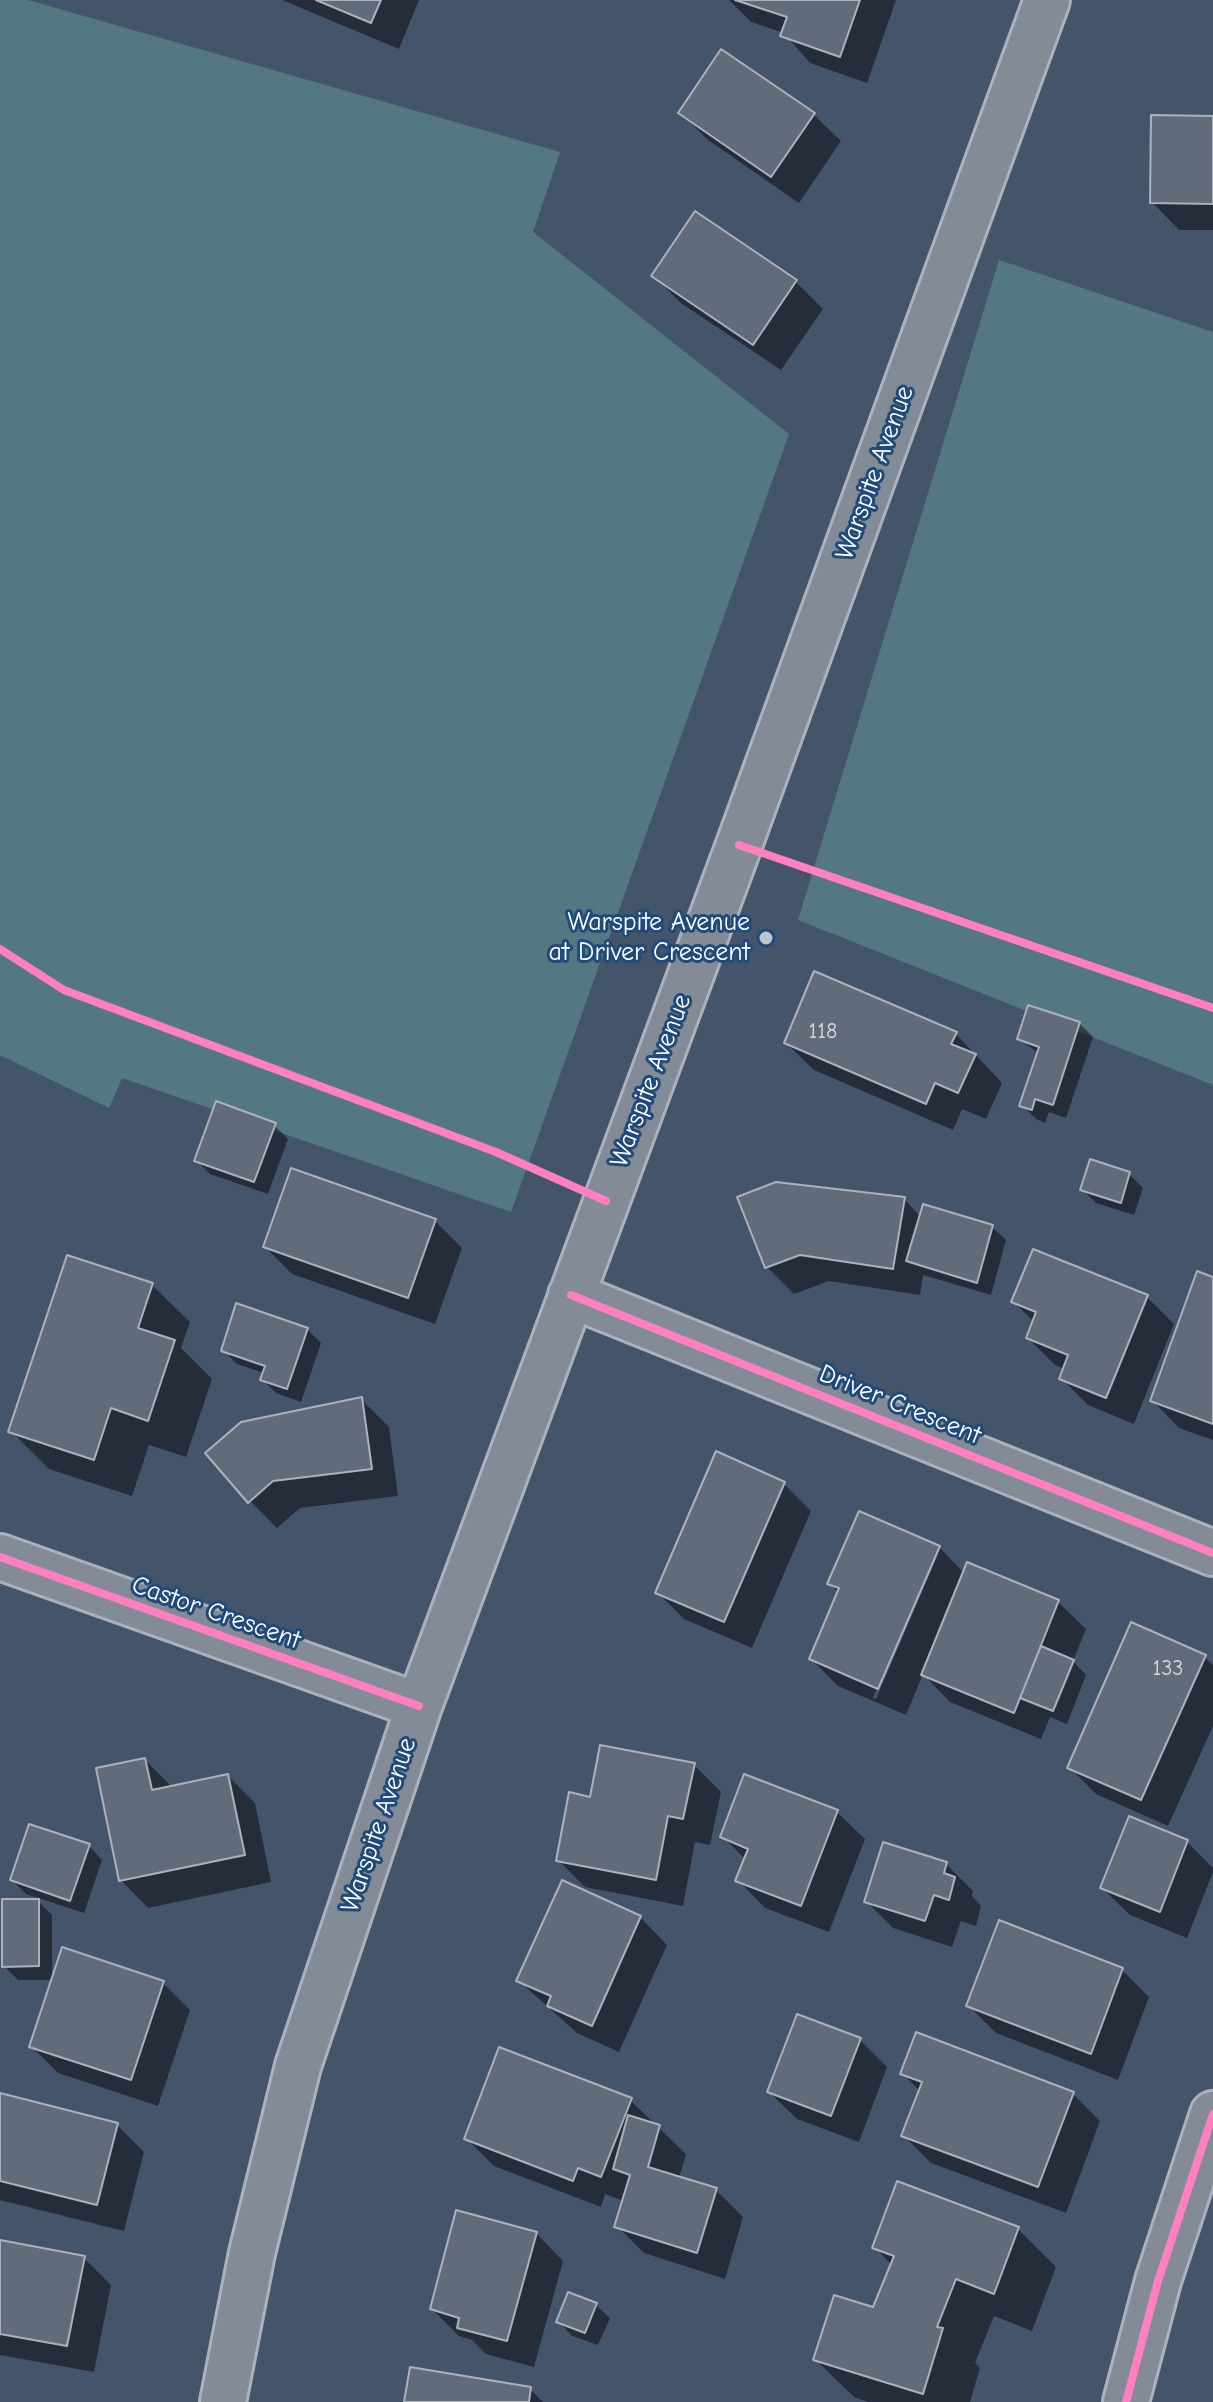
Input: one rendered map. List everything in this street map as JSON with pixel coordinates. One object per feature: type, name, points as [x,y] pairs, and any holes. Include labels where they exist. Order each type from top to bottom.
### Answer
[{"type":"main road","name":"Warspite Avenue","points":[[223,2402],[252,2253],[298,2066],[419,1706],[739,845],[1047,0]]},
{"type":"main road","name":"Driver Crescent","points":[[571,1295],[1213,1553]]},
{"type":"main road","name":"Castor Crescent","points":[[0,1557],[419,1706]]},
{"type":"main road","points":[[1126,2402],[1158,2281],[1213,2114]]},
{"type":"green space","points":[[0,0],[28,0],[560,152],[533,232],[789,434],[511,1212],[122,1078],[109,1108],[0,1055]]},
{"type":"green space","points":[[999,260],[1213,332],[1213,1085],[798,920]]},
{"type":"building","points":[[316,0],[381,0],[371,23]]},
{"type":"building","points":[[735,0],[860,0],[840,57],[780,36],[787,17]]},
{"type":"building","points":[[721,49],[815,113],[771,177],[678,113]]},
{"type":"building","points":[[1151,115],[1213,116],[1213,204],[1150,203]]},
{"type":"building","points":[[695,211],[797,280],[753,345],[651,276]]},
{"type":"building","points":[[814,971],[957,1032],[951,1044],[976,1054],[958,1093],[935,1083],[926,1104],[784,1043]]},
{"type":"building","points":[[1028,1005],[1080,1022],[1053,1105],[1035,1099],[1032,1110],[1019,1106],[1039,1047],[1017,1039]]},
{"type":"building","points":[[216,1101],[276,1123],[254,1182],[194,1161]]},
{"type":"building","points":[[1090,1159],[1130,1172],[1121,1203],[1080,1190]]},
{"type":"building","points":[[291,1168],[436,1219],[408,1298],[263,1247]]},
{"type":"building","points":[[776,1182],[905,1197],[893,1269],[800,1255],[765,1268],[737,1197]]},
{"type":"building","points":[[923,1204],[993,1225],[977,1283],[906,1261]]},
{"type":"building","points":[[1033,1249],[1148,1295],[1106,1398],[1059,1379],[1068,1355],[1026,1338],[1036,1312],[1011,1302]]},
{"type":"building","points":[[67,1255],[153,1283],[138,1328],[175,1340],[148,1421],[111,1408],[94,1460],[8,1432]]},
{"type":"building","points":[[1197,1271],[1213,1277],[1213,1424],[1150,1401]]},
{"type":"building","points":[[236,1303],[308,1328],[287,1389],[260,1380],[265,1366],[221,1351]]},
{"type":"building","points":[[362,1397],[372,1469],[273,1481],[248,1503],[205,1453],[241,1422]]},
{"type":"building","points":[[716,1451],[785,1482],[724,1622],[655,1593]]},
{"type":"building","points":[[859,1511],[940,1546],[878,1689],[809,1659],[839,1588],[827,1584]]},
{"type":"building","points":[[967,1562],[1059,1600],[1014,1713],[921,1675]]},
{"type":"building","points":[[1131,1622],[1206,1655],[1141,1800],[1067,1768]]},
{"type":"building","points":[[1041,1646],[1074,1660],[1053,1711],[1020,1698]]},
{"type":"building","points":[[600,1745],[695,1763],[683,1819],[668,1816],[656,1880],[556,1861],[569,1792],[590,1797]]},
{"type":"building","points":[[145,1758],[152,1790],[228,1774],[245,1855],[119,1881],[96,1768]]},
{"type":"building","points":[[744,1774],[838,1810],[801,1906],[735,1881],[748,1849],[720,1837]]},
{"type":"building","points":[[1129,1816],[1188,1840],[1160,1912],[1100,1888]]},
{"type":"building","points":[[29,1824],[90,1844],[70,1901],[10,1880]]},
{"type":"building","points":[[883,1842],[947,1862],[944,1873],[955,1877],[949,1900],[934,1895],[925,1921],[864,1902]]},
{"type":"building","points":[[562,1880],[641,1916],[592,2026],[547,2006],[551,1996],[516,1981]]},
{"type":"building","points":[[2,1899],[39,1899],[39,1966],[2,1967]]},
{"type":"building","points":[[999,1920],[1123,1968],[1091,2054],[966,2006]]},
{"type":"building","points":[[62,1947],[164,1981],[131,2080],[29,2047]]},
{"type":"building","points":[[797,2014],[861,2038],[831,2116],[767,2092]]},
{"type":"building","points":[[916,2032],[1074,2092],[1038,2187],[901,2136],[922,2082],[900,2074]]},
{"type":"building","points":[[499,2047],[632,2098],[601,2177],[578,2168],[573,2181],[464,2139]]},
{"type":"building","points":[[0,2093],[118,2123],[97,2205],[0,2181]]},
{"type":"building","points":[[628,2115],[660,2125],[648,2167],[717,2188],[697,2253],[614,2227],[630,2175],[613,2169]]},
{"type":"building","points":[[897,2181],[1019,2227],[994,2294],[956,2279],[937,2327],[943,2328],[923,2394],[813,2360],[834,2295],[873,2307],[894,2256],[872,2248]]},
{"type":"building","points":[[456,2210],[537,2232],[507,2341],[457,2328],[459,2318],[430,2309]]},
{"type":"building","points":[[0,2240],[85,2256],[67,2346],[0,2334]]},
{"type":"building","points":[[568,2292],[597,2303],[585,2333],[556,2322]]},
{"type":"building","points":[[410,2367],[531,2387],[529,2402],[404,2402]]},
{"type":"cycle path","points":[[739,845],[1213,1008]]},
{"type":"cycle path","points":[[0,949],[64,990],[496,1152],[606,1201]]},
{"type":"cycle path","points":[[571,1295],[1213,1553]]},
{"type":"cycle path","points":[[0,1557],[419,1706]]},
{"type":"cycle path","points":[[1126,2402],[1158,2281],[1213,2114]]},
{"type":"place","name":"Warspite Avenue at Driver Crescent","points":[[766,938]]}]
